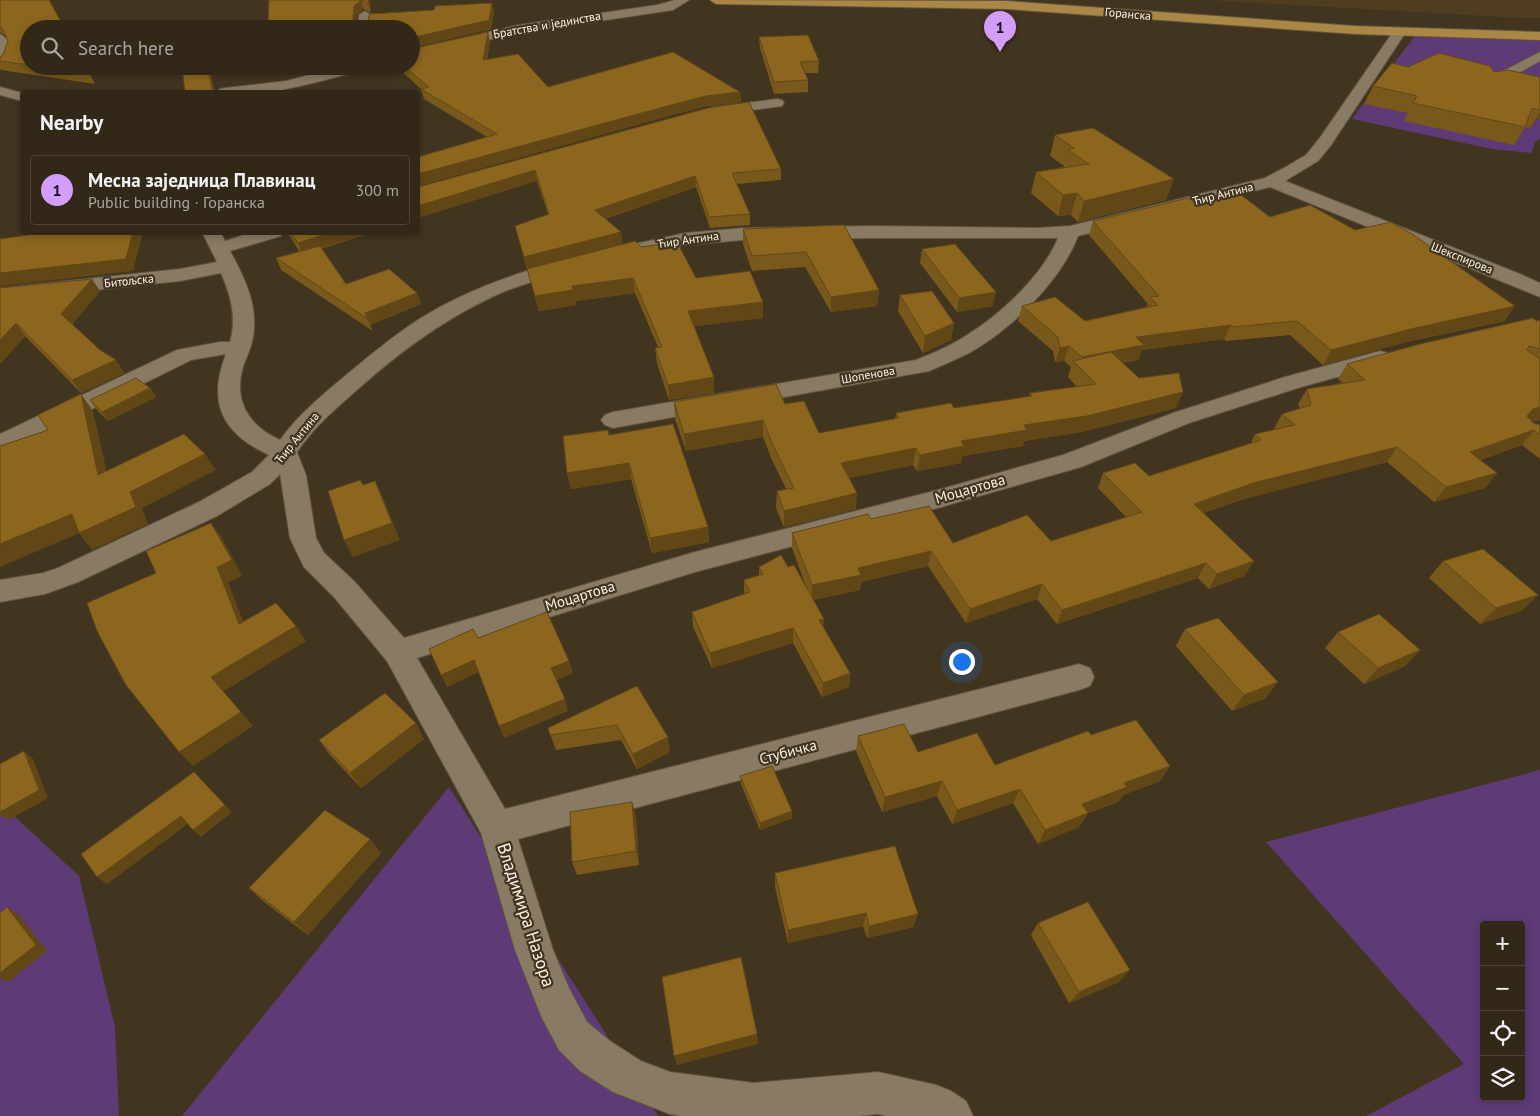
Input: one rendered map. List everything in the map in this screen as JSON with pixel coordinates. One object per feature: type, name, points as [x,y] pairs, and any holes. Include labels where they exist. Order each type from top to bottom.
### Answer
[{"type":"main road","name":"Горанска","points":[[716,0],[1007,5],[1290,26],[1400,32],[1540,36]]},
{"type":"street","name":"Братства и јединства","points":[[420,52],[520,28],[657,9],[673,6],[683,0]]},
{"type":"street","points":[[365,15],[365,20]]},
{"type":"street","name":"Ћир Антина","points":[[0,591],[45,583],[68,576],[208,510],[261,478],[275,465],[299,431],[316,413],[379,359],[426,324],[459,305],[498,287],[566,266],[628,250],[686,239],[743,234],[880,232],[1038,234],[1070,232],[1271,182],[1312,158],[1339,122],[1400,32]]},
{"type":"street","points":[[0,38],[6,46],[6,52],[0,64]]},
{"type":"street","points":[[1489,84],[1540,56]]},
{"type":"street","points":[[243,90],[286,85],[326,75]]},
{"type":"street","points":[[0,91],[20,96]]},
{"type":"street","points":[[700,114],[777,103]]},
{"type":"street","name":"Шекспирова","points":[[1271,182],[1513,278],[1540,291]]},
{"type":"street","name":"Шопенова","points":[[613,420],[921,366],[941,358],[965,347],[1025,297],[1058,259],[1070,232]]},
{"type":"street","name":"Битољска","points":[[0,294],[180,276],[219,249],[265,235]]},
{"type":"street","points":[[219,249],[242,305],[244,325],[228,382],[229,402],[235,416],[251,434],[285,452]]},
{"type":"street","points":[[0,444],[185,355],[220,348],[239,348]]},
{"type":"street","name":"Моцартова","points":[[398,652],[695,562],[934,500],[1072,461],[1181,418],[1294,382],[1406,352]]},
{"type":"street","name":"Владимира Назора","points":[[285,452],[293,475],[303,538],[314,560],[344,589],[398,652],[497,828],[534,950],[573,1036],[595,1056],[628,1077],[670,1093],[754,1104],[878,1093],[936,1106],[951,1116]]},
{"type":"street","name":"Стубичка","points":[[497,828],[1078,677]]},
{"type":"shaded area","points":[[1209,0],[1540,0],[1540,18],[1520,18]]},
{"type":"shaded area","points":[[1414,37],[1540,39],[1540,138],[1535,142],[1531,153],[1492,149],[1352,119]]},
{"type":"shaded area","points":[[1540,770],[1540,1116],[1366,1116],[1464,1064],[1266,842]]},
{"type":"shaded area","points":[[449,787],[658,1116],[182,1116]]},
{"type":"shaded area","points":[[0,803],[79,876],[115,1027],[119,1116],[0,1116]]},
{"type":"building","points":[[0,0],[49,0],[60,20],[20,20],[20,64],[0,61],[8,41],[3,29],[0,27]]},
{"type":"building","points":[[269,0],[361,0],[354,6],[353,20],[268,20]]},
{"type":"building","points":[[492,3],[489,20],[420,36],[420,20],[368,20],[370,12],[370,14],[434,10],[435,6]]},
{"type":"building","points":[[488,32],[483,60],[518,54],[548,87],[673,52],[740,92],[706,96],[420,173],[420,156],[497,134],[421,89],[429,87],[415,75],[420,75],[420,47]]},
{"type":"building","points":[[808,35],[819,61],[800,62],[808,80],[774,82],[759,37]]},
{"type":"building","points":[[1439,53],[1490,66],[1494,72],[1508,70],[1540,77],[1540,110],[1532,108],[1525,127],[1413,103],[1417,96],[1373,86],[1392,63],[1408,67]]},
{"type":"building","points":[[183,75],[209,75],[213,90],[185,90]]},
{"type":"building","points":[[749,102],[781,169],[732,173],[750,214],[709,217],[695,176],[595,210],[621,232],[524,257],[515,226],[549,214],[535,170],[420,205],[420,186],[708,108]]},
{"type":"building","points":[[1093,128],[1174,179],[1084,201],[1077,193],[1063,195],[1036,172],[1089,164],[1068,150],[1074,148],[1055,135]]},
{"type":"building","points":[[1241,195],[1270,217],[1310,205],[1355,230],[1391,222],[1412,234],[1515,306],[1415,328],[1331,350],[1297,321],[1232,327],[1231,325],[1136,337],[1144,345],[1082,357],[1069,346],[1060,348],[1058,337],[1022,306],[1055,297],[1085,321],[1158,305],[1150,297],[1159,296],[1093,221],[1188,198],[1193,201]]},
{"type":"building","points":[[844,225],[879,290],[831,297],[806,252],[752,256],[743,229]]},
{"type":"building","points":[[28,235],[132,235],[126,259],[0,273],[0,239]]},
{"type":"building","points":[[292,235],[323,235],[298,243]]},
{"type":"building","points":[[635,241],[641,247],[677,242],[696,278],[750,271],[763,302],[688,311],[714,377],[668,385],[655,348],[662,347],[633,278],[572,286],[573,290],[535,296],[527,269]]},
{"type":"building","points":[[955,244],[996,292],[959,298],[922,249]]},
{"type":"building","points":[[320,246],[346,284],[389,269],[417,293],[365,313],[368,319],[276,258]]},
{"type":"building","points":[[92,279],[61,314],[100,350],[116,360],[72,380],[16,323],[0,340],[0,288]]},
{"type":"building","points":[[932,291],[954,323],[925,336],[900,295]]},
{"type":"building","points":[[1533,318],[1536,321],[1540,320],[1540,349],[1529,346],[1527,350],[1540,359],[1540,407],[1533,409],[1527,416],[1533,423],[1540,425],[1540,435],[1534,430],[1470,452],[1497,473],[1446,487],[1397,447],[1253,483],[1194,504],[1254,561],[1217,574],[1206,563],[1062,610],[1042,584],[970,609],[931,551],[858,568],[861,575],[812,585],[792,533],[868,514],[871,519],[929,506],[953,543],[1027,515],[1051,541],[1142,512],[1103,473],[1135,463],[1149,476],[1261,440],[1255,434],[1295,425],[1282,414],[1311,405],[1307,389],[1365,380],[1347,364],[1420,344]]},
{"type":"building","points":[[1111,352],[1139,378],[1179,373],[1183,392],[1087,416],[1024,425],[1027,430],[961,441],[964,446],[920,455],[916,448],[841,463],[857,493],[784,511],[777,491],[794,488],[763,420],[684,434],[674,402],[776,384],[785,404],[804,401],[819,433],[899,418],[896,413],[951,403],[954,408],[1032,396],[1030,393],[1096,384],[1073,361]]},
{"type":"building","points":[[136,378],[150,388],[102,412],[90,400]]},
{"type":"building","points":[[81,394],[98,475],[184,434],[205,454],[130,492],[136,507],[79,533],[72,514],[0,544],[0,446],[48,430],[38,415]]},
{"type":"building","points":[[673,424],[708,527],[650,538],[629,463],[567,473],[563,436],[608,430],[609,435]]},
{"type":"building","points":[[360,480],[363,485],[375,481],[392,523],[344,540],[328,491]]},
{"type":"building","points":[[211,523],[232,560],[217,567],[239,624],[276,603],[296,626],[211,677],[241,712],[179,752],[126,685],[97,631],[87,603],[156,573],[146,551]]},
{"type":"building","points":[[1483,549],[1538,595],[1496,608],[1443,561]]},
{"type":"building","points":[[781,555],[788,567],[794,565],[824,619],[819,620],[850,673],[823,683],[793,628],[710,653],[692,612],[750,592],[744,580],[763,574],[759,567]]},
{"type":"building","points":[[547,612],[569,661],[551,668],[565,699],[499,726],[474,660],[441,675],[429,649],[473,629],[478,638]]},
{"type":"building","points":[[1379,614],[1420,650],[1378,668],[1338,632]]},
{"type":"building","points":[[1218,618],[1278,682],[1244,695],[1185,629]]},
{"type":"building","points":[[637,686],[668,737],[633,754],[617,725],[550,735],[548,728]]},
{"type":"building","points":[[385,693],[416,723],[350,773],[319,740]]},
{"type":"building","points":[[1136,720],[1170,766],[1124,783],[1127,787],[1082,804],[1088,813],[1045,830],[1020,789],[957,810],[942,781],[885,797],[858,736],[904,724],[918,752],[977,733],[995,765],[1088,731],[1091,735]]},
{"type":"building","points":[[24,751],[39,790],[0,812],[0,764]]},
{"type":"building","points":[[772,766],[792,811],[760,823],[740,776]]},
{"type":"building","points":[[194,772],[225,805],[193,830],[181,816],[97,877],[81,854]]},
{"type":"building","points":[[632,802],[636,851],[572,862],[570,812]]},
{"type":"building","points":[[325,810],[370,839],[294,922],[249,888]]},
{"type":"building","points":[[895,846],[918,914],[869,926],[866,913],[788,930],[775,873]]},
{"type":"building","points":[[1088,902],[1130,970],[1079,992],[1038,923]]},
{"type":"building","points":[[7,907],[36,945],[0,973],[0,913]]},
{"type":"building","points":[[741,957],[757,1034],[674,1056],[662,977]]},
{"type":"place","name":"Месна заједница Плавинац","points":[[1000,52]]}]
